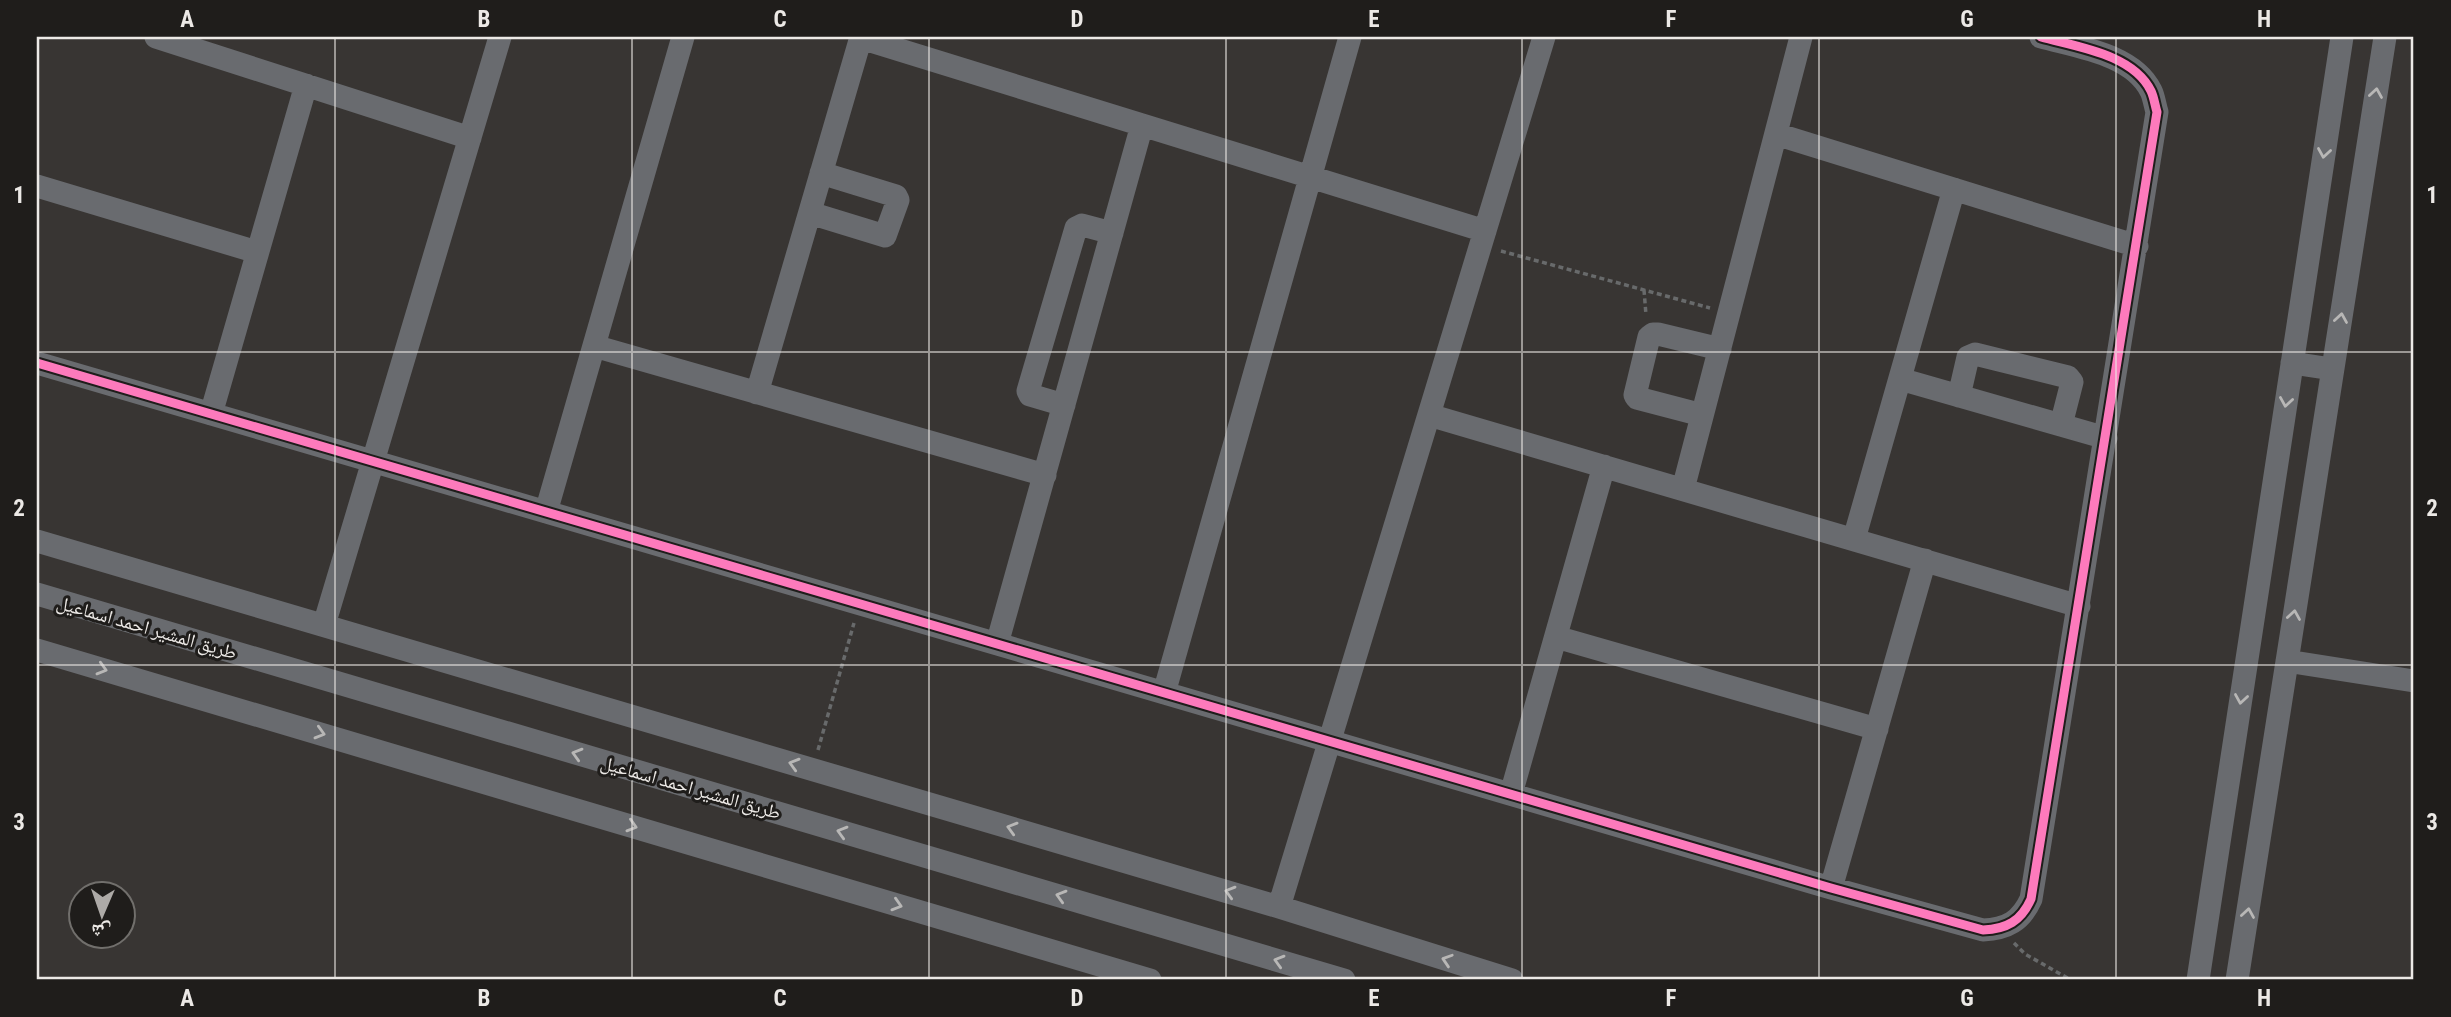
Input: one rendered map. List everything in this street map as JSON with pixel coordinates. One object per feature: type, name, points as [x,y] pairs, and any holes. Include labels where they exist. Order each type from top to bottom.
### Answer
[{"type":"street","points":[[156,37],[470,138]]},
{"type":"street","points":[[324,625],[500,37]]},
{"type":"street","points":[[546,512],[683,37]]},
{"type":"street","points":[[757,393],[861,37],[1310,177],[1483,238]]},
{"type":"street","points":[[1164,693],[1350,37]]},
{"type":"street","points":[[1279,907],[1544,37]]},
{"type":"street","points":[[1683,489],[1801,37]]},
{"type":"street","points":[[37,363],[1831,888],[1983,930],[1999,929],[2013,924],[2025,913],[2031,899],[2157,112],[2151,91],[2139,73],[2121,61],[2041,37]]},
{"type":"street","points":[[2198,980],[2342,37]]},
{"type":"street","points":[[2237,980],[2385,37]]},
{"type":"street","points":[[211,414],[306,85]]},
{"type":"street","points":[[997,644],[1142,125]]},
{"type":"street","points":[[1776,134],[2137,246]]},
{"type":"street","points":[[810,213],[885,236],[898,200],[896,196],[821,173]]},
{"type":"street","points":[[37,186],[257,252]]},
{"type":"street","points":[[1854,540],[1954,190]]},
{"type":"street","points":[[1064,405],[1030,395],[1028,391],[1076,228],[1082,225],[1112,233]]},
{"type":"street","points":[[1702,415],[1637,398],[1635,395],[1649,337],[1658,334],[1720,349]]},
{"type":"street","points":[[594,346],[1045,475]]},
{"type":"street","points":[[1959,396],[1968,358],[1975,354],[2068,377],[2072,382],[2061,425]]},
{"type":"street","points":[[2292,363],[2333,369]]},
{"type":"street","points":[[1899,379],[2106,438]]},
{"type":"street","points":[[1429,415],[2079,606]]},
{"type":"street","points":[[1511,794],[1604,466]]},
{"type":"street","points":[[37,541],[1279,907],[1512,980]]},
{"type":"street","points":[[1831,888],[1925,560]]},
{"type":"street","name":"طريق المشير احمد اسماعيل","points":[[37,594],[1344,980]]},
{"type":"street","points":[[1556,637],[1877,729]]},
{"type":"street","points":[[37,650],[1150,980]]},
{"type":"street","points":[[2287,661],[2414,681]]},
{"type":"path","points":[[1483,238],[1729,313]]},
{"type":"path","points":[[813,769],[860,604]]},
{"type":"path","points":[[1999,929],[2025,954],[2071,980]]},
{"type":"cycle path","points":[[37,363],[1831,888],[1983,930],[1992,929],[2006,926],[2018,918],[2031,899],[2157,112],[2151,91],[2143,78],[2131,68],[2103,54],[2041,37]]}]
